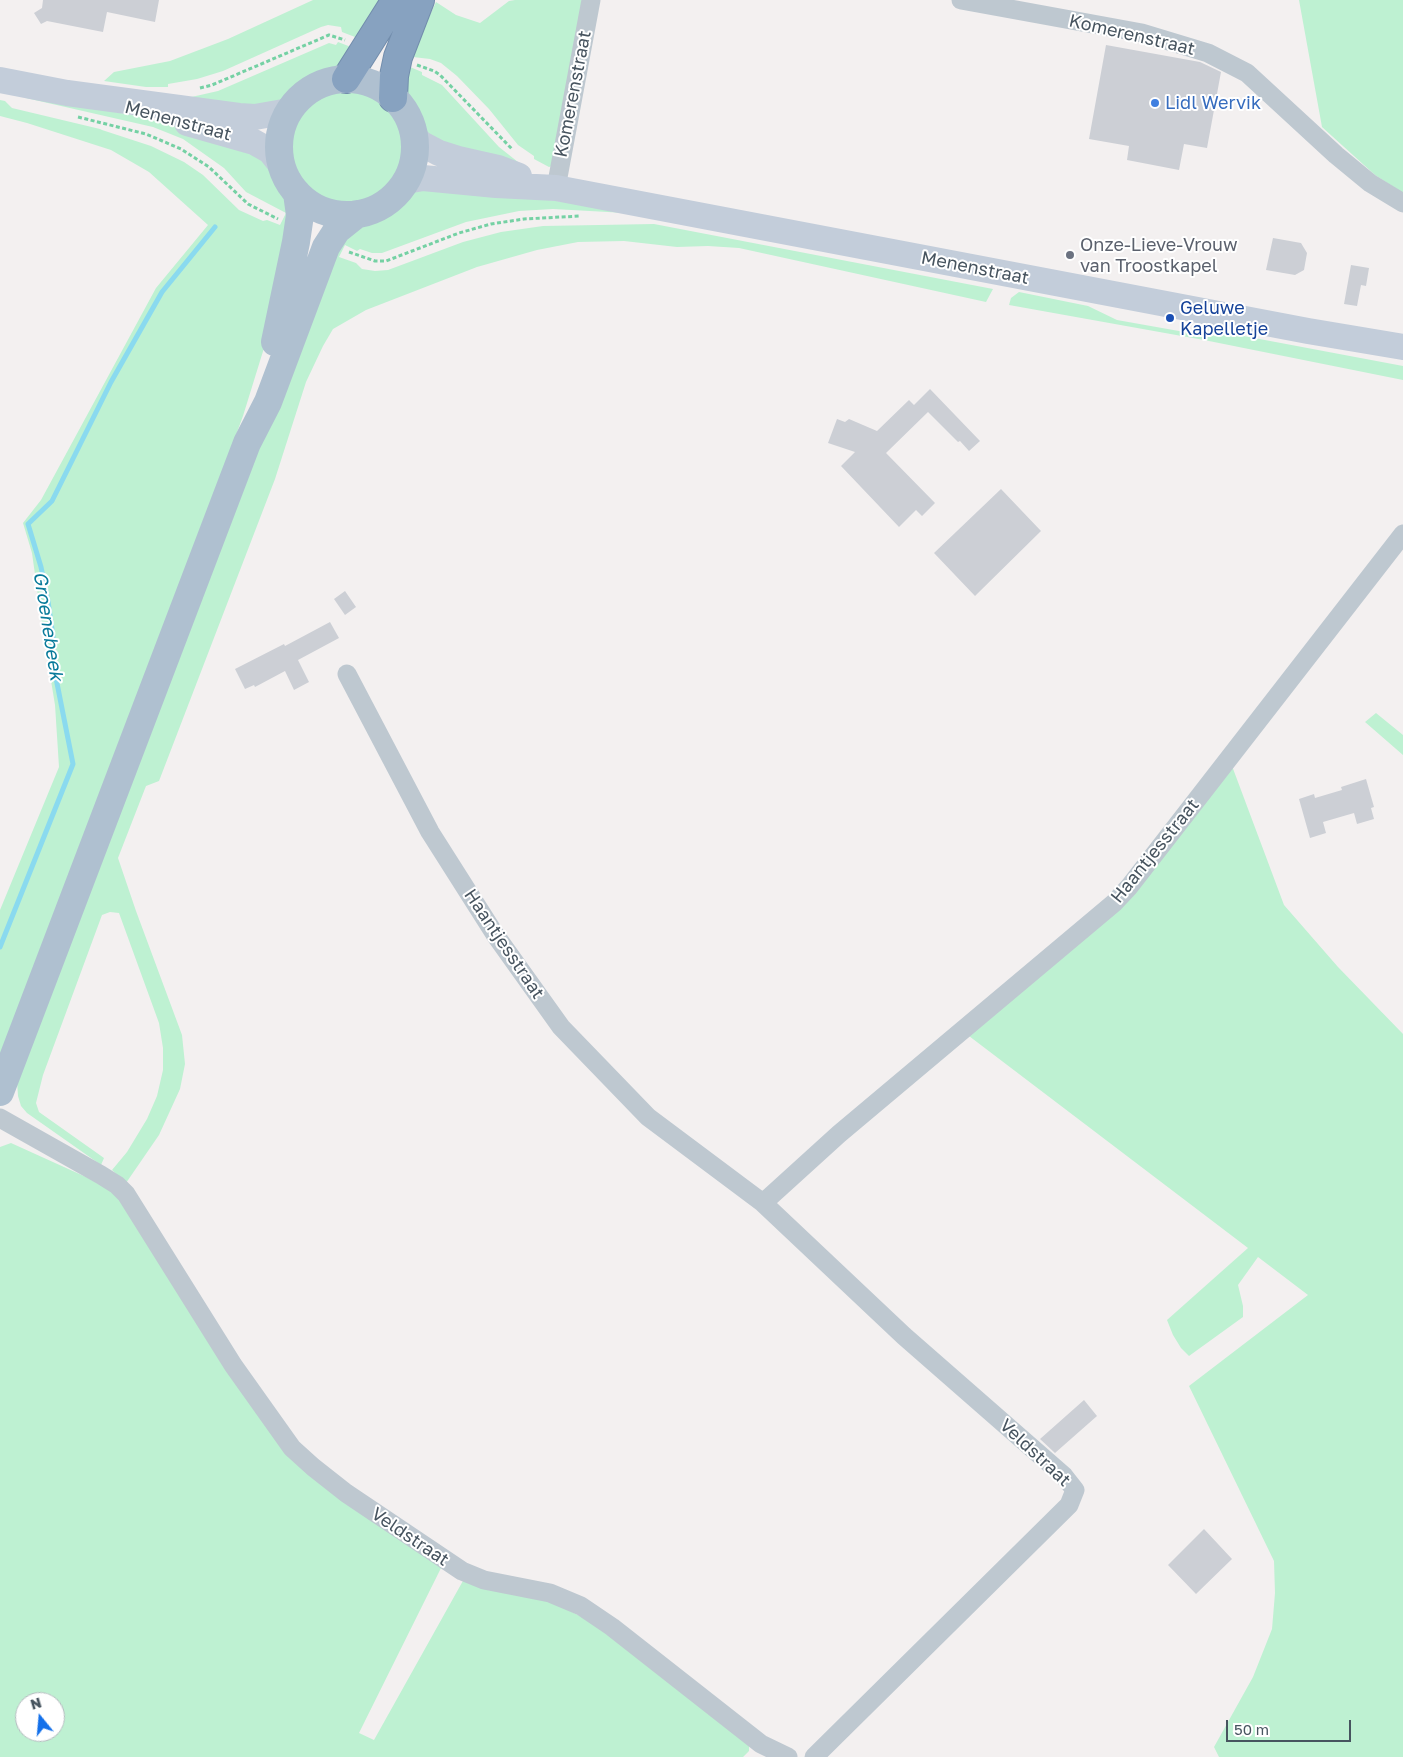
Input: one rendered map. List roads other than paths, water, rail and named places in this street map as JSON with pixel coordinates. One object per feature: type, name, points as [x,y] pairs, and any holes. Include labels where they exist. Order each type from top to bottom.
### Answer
[{"type":"highway","points":[[346,79],[396,0]]},
{"type":"highway","points":[[393,98],[394,76],[398,57],[420,0]]},
{"type":"main road","points":[[346,79],[371,84],[393,98],[406,116],[414,137],[412,167],[406,181],[385,203],[372,210],[357,214],[340,215],[324,211],[309,204],[287,180],[281,165],[278,146],[281,128],[289,111],[300,98],[314,88],[329,82],[346,79]]},
{"type":"main road","points":[[0,1092],[247,442],[282,314],[295,251],[300,215],[297,193]]},
{"type":"main road","points":[[247,442],[268,402],[326,247],[337,230],[357,214]]},
{"type":"street","name":"Komerenstraat","points":[[552,187],[591,0]]},
{"type":"street","name":"Komerenstraat","points":[[961,0],[1142,34],[1208,52],[1247,73],[1370,183],[1403,202]]},
{"type":"street","name":"Menenstraat","points":[[0,80],[70,105],[162,116],[241,138],[270,151],[281,165]]},
{"type":"street","name":"Menenstraat","points":[[70,105],[255,118],[289,111]]},
{"type":"street","name":"Menenstraat","points":[[414,137],[422,144],[439,153],[498,168],[552,187],[1308,331],[1403,347]]},
{"type":"street","name":"Menenstraat","points":[[406,181],[423,178],[496,185],[552,187]]},
{"type":"street","name":"Haantjesstraat","points":[[763,1203],[834,1138],[1114,903],[1178,824],[1403,534]]},
{"type":"street","name":"Haantjesstraat","points":[[348,674],[430,832],[496,936],[561,1027],[648,1117],[718,1169]]},
{"type":"street","name":"Veldstraat","points":[[0,1118],[117,1185],[126,1194],[238,1372],[292,1448],[313,1467],[346,1493],[462,1571],[484,1580],[550,1593],[580,1606],[612,1627],[756,1750],[788,1757]]},
{"type":"street","name":"Veldstraat","points":[[718,1169],[763,1203],[904,1336],[1064,1476],[1074,1490],[1070,1504],[814,1757]]},
{"type":"waterway","name":"Groenebeek","points":[[0,947],[73,764],[53,663],[53,636],[48,601],[41,567],[28,524],[52,501],[111,382],[162,292],[215,227]]},
{"type":"place","name":"Lidl Wervik","points":[[1155,103]]},
{"type":"place","name":"Onze-Lieve-Vrouw van Troostkapel","points":[[1070,255]]},
{"type":"place","name":"Geluwe Kapelletje","points":[[1170,318]]}]
